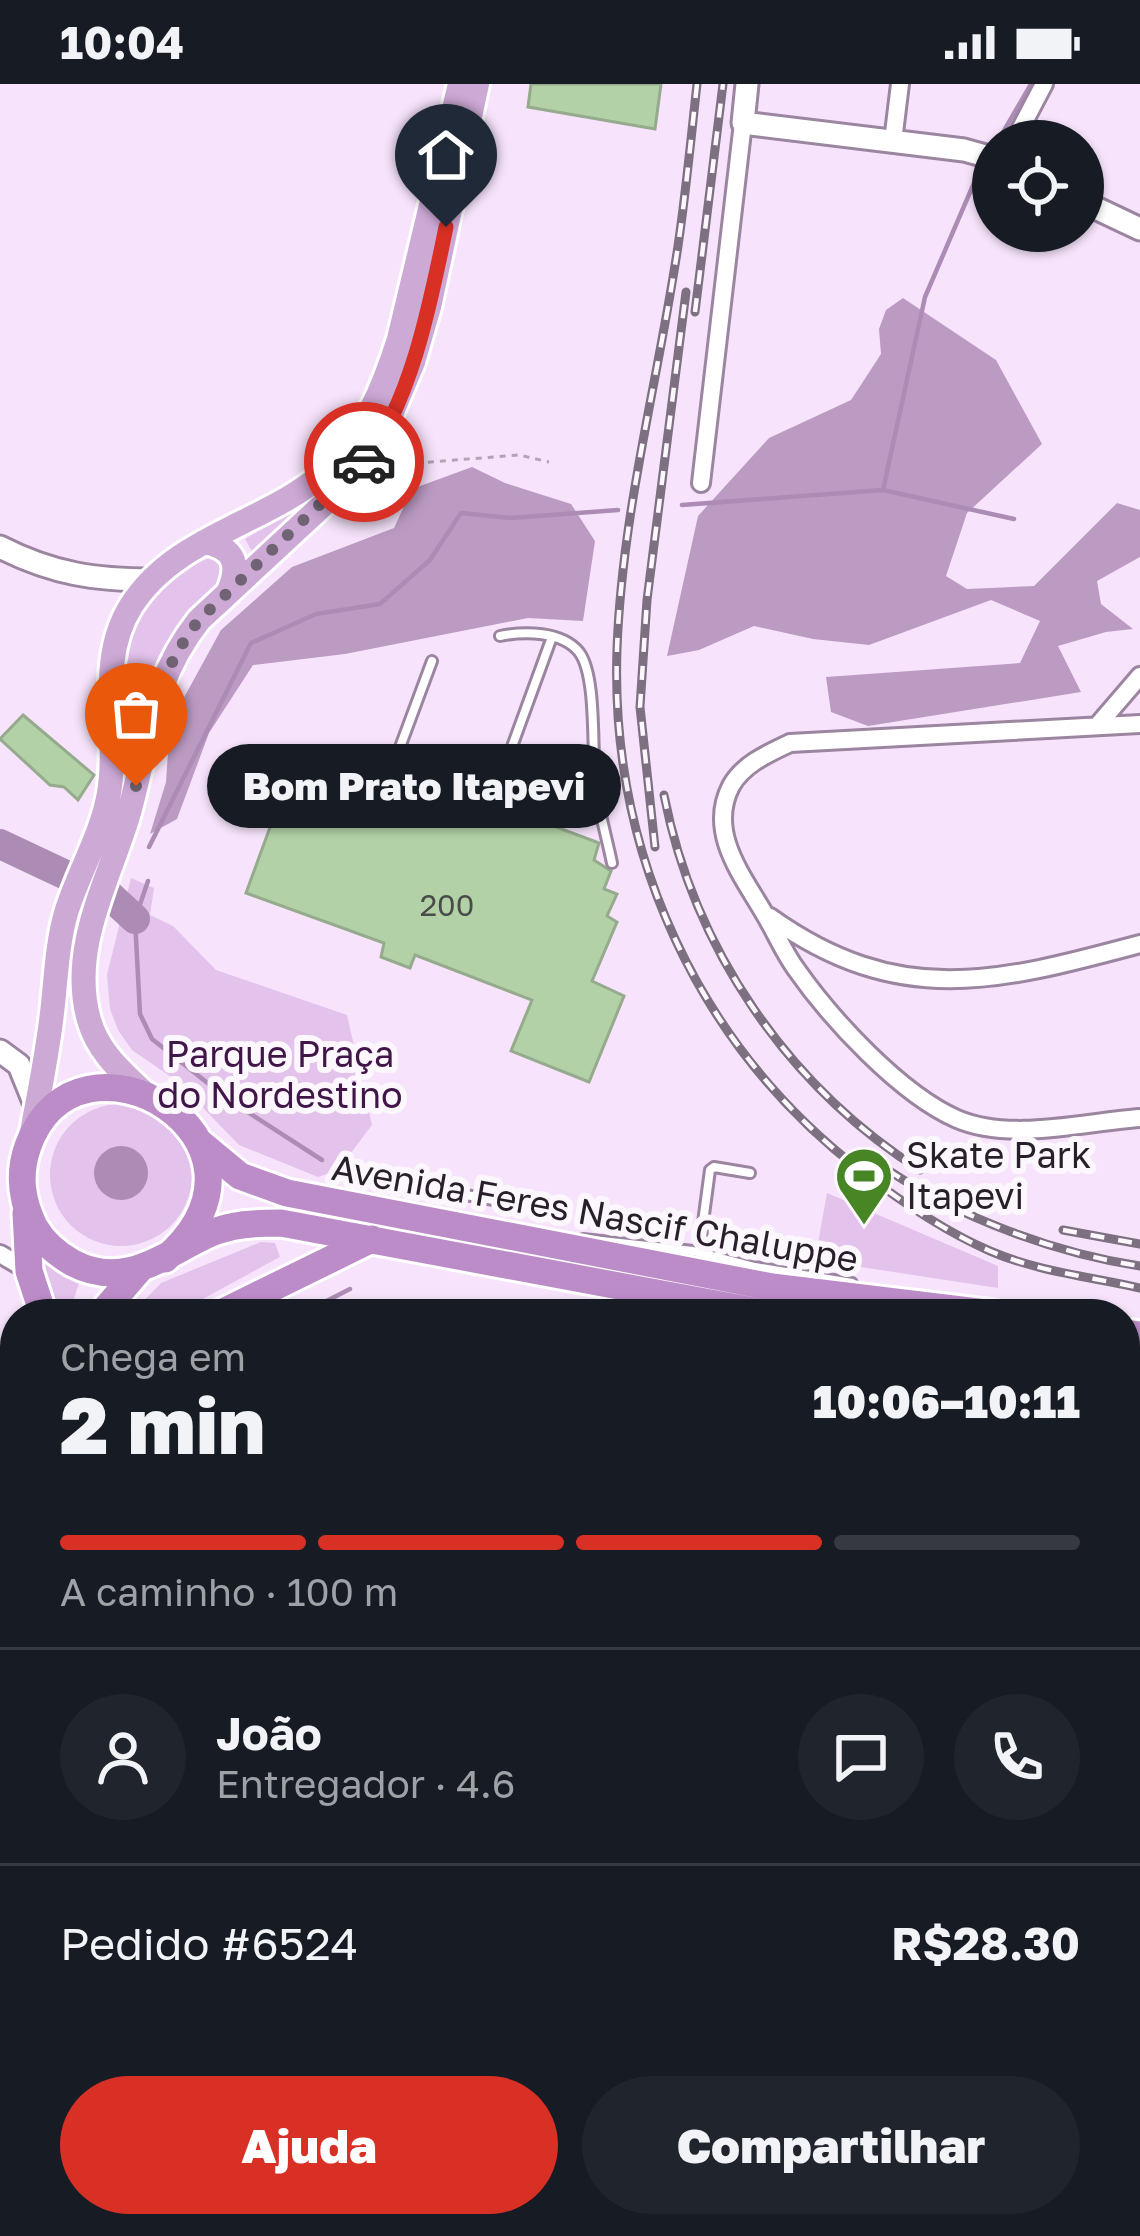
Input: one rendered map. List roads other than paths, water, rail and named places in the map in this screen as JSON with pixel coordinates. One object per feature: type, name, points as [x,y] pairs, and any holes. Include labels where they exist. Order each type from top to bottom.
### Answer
[{"type":"highway","points":[[38,1299],[29,1270],[23,1160],[46,1116],[67,1100],[105,1089],[144,1093],[167,1105],[199,1142],[206,1170],[206,1196],[191,1231],[116,1299]]},
{"type":"highway","name":"Avenida Feres Nascif Chaluppe","points":[[199,1142],[220,1163],[262,1186],[772,1287],[873,1299]]},
{"type":"highway","points":[[26,1209],[38,1234],[58,1255],[83,1268],[111,1274],[152,1264]]},
{"type":"highway","name":"Avenida Feres Nascif Chaluppe","points":[[152,1264],[210,1233],[254,1223],[280,1223],[690,1299]]},
{"type":"highway","points":[[250,1299],[372,1239]]},
{"type":"main road","points":[[31,1138],[65,916],[109,793],[112,674],[119,634],[131,606],[154,580],[204,542],[322,475],[367,417],[387,379],[399,339],[460,84]]},
{"type":"main road","points":[[144,1093],[112,1064],[89,1021],[85,995],[92,915],[126,821],[159,685],[182,642],[376,447],[413,362],[477,84]]},
{"type":"main road","points":[[204,542],[221,545],[234,560],[237,568],[228,593]]},
{"type":"main road","points":[[112,674],[127,692],[139,696],[159,685]]},
{"type":"street","points":[[701,483],[747,84]]},
{"type":"street","points":[[893,141],[900,84]]},
{"type":"street","points":[[1025,120],[1044,84]]},
{"type":"street","points":[[743,123],[972,154]]},
{"type":"street","points":[[1104,212],[1140,229]]},
{"type":"street","points":[[0,547],[88,579],[154,580]]},
{"type":"street","points":[[1096,726],[1140,676]]},
{"type":"street","points":[[1140,724],[790,743],[746,767],[732,784],[723,826],[728,850],[792,964],[841,1022],[909,1086],[958,1119],[989,1127],[1140,1118]]},
{"type":"street","points":[[764,913],[862,967],[940,982],[1023,972],[1140,944]]},
{"type":"street","points":[[0,1051],[19,1065],[36,1107]]},
{"type":"street","points":[[0,1254],[29,1270]]},
{"type":"lane","points":[[500,636],[516,632],[552,637],[574,647],[586,665],[596,791],[612,863]]},
{"type":"lane","points":[[494,796],[552,637]]},
{"type":"lane","points":[[396,758],[432,661]]},
{"type":"lane","points":[[699,1252],[710,1170],[750,1173]]},
{"type":"lane","points":[[364,1177],[494,1200]]},
{"type":"lane","points":[[536,1239],[600,1238],[699,1252],[860,1285]]},
{"type":"lane","points":[[914,1292],[932,1299]]},
{"type":"waterway","points":[[1010,120],[1031,84]]},
{"type":"waterway","points":[[972,188],[925,297],[883,490],[1014,519]]},
{"type":"waterway","points":[[682,505],[883,490]]},
{"type":"waterway","points":[[149,847],[251,643],[316,614],[380,604],[430,560],[461,513],[511,518],[618,510]]},
{"type":"waterway","points":[[0,844],[68,876]]},
{"type":"waterway","points":[[148,881],[135,919],[140,1014],[152,1039],[229,1100],[322,1160]]},
{"type":"waterway","points":[[109,895],[135,919]]},
{"type":"waterway","points":[[330,1299],[350,1289]]},
{"type":"railway","points":[[697,84],[678,246],[620,598],[619,725],[629,799],[648,871],[675,939],[710,1004],[753,1065],[803,1120],[860,1170],[923,1215],[990,1251],[1045,1269],[1140,1288]]},
{"type":"railway","points":[[695,312],[723,84]]},
{"type":"railway","points":[[655,847],[640,707],[647,600],[686,292]]},
{"type":"railway","points":[[664,795],[698,907],[754,1009],[829,1098],[920,1170]]},
{"type":"railway","points":[[888,1170],[1009,1231],[1140,1266]]},
{"type":"railway","points":[[1063,1230],[1140,1244]]},
{"type":"place","name":"Bom Prato Itapevi","points":[[136,786]]},
{"type":"place","name":"Skate Park Itapevi","points":[[864,1227]]},
{"type":"park label","name":"Parque Praça do Nordestino","points":[[280,1074]]}]
